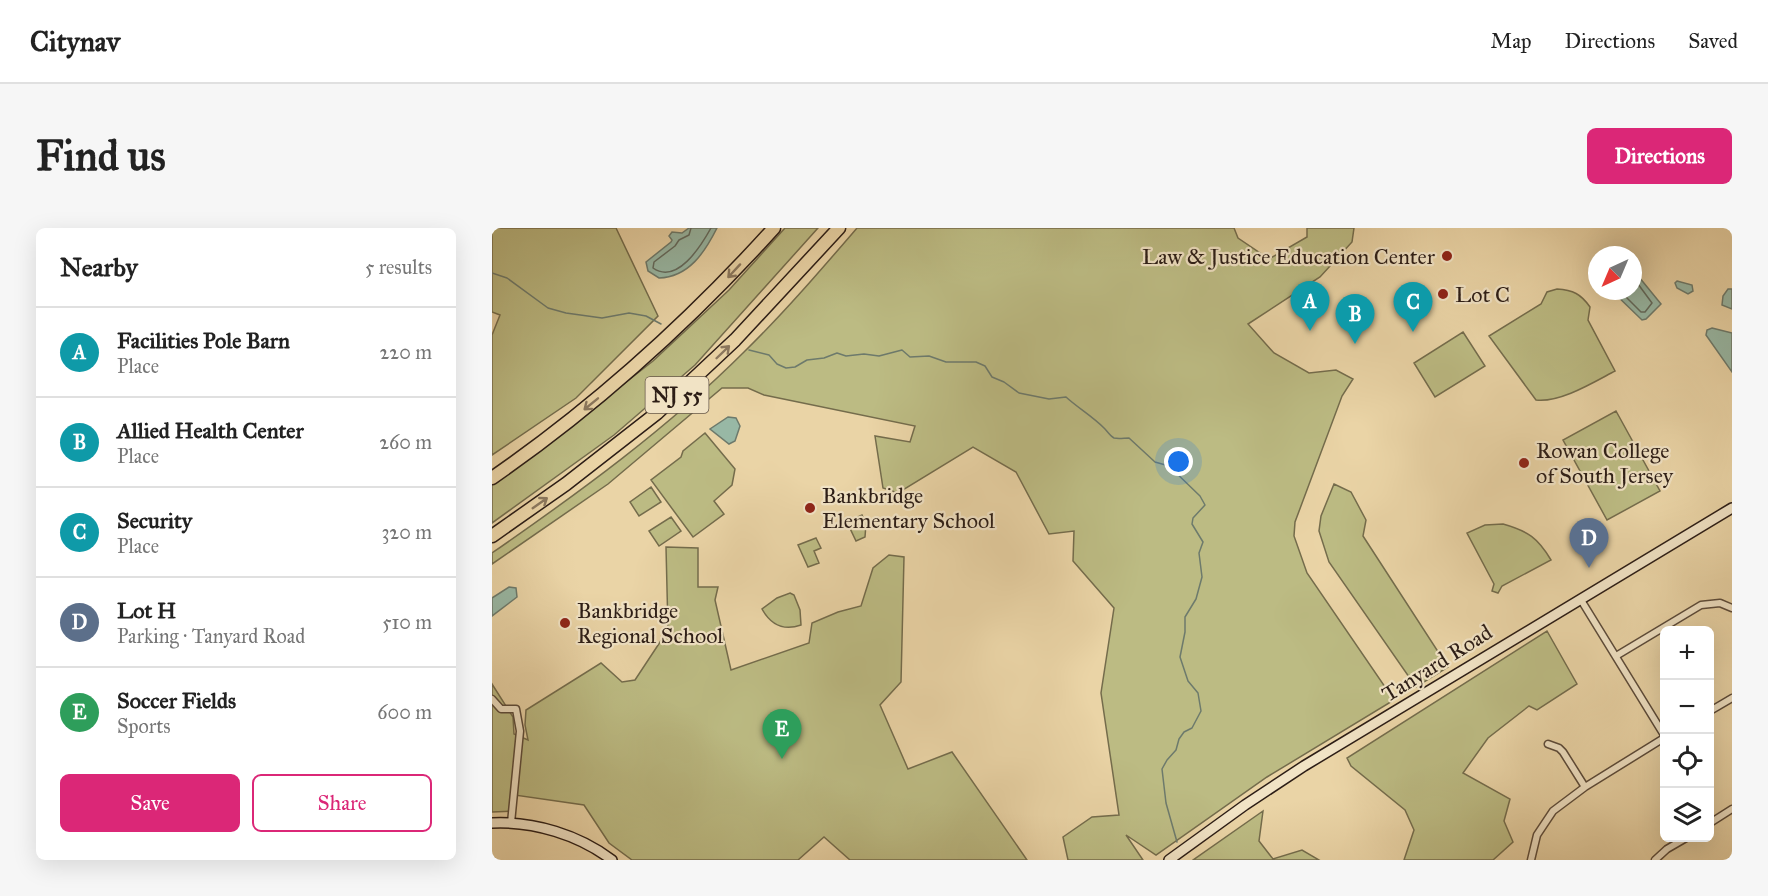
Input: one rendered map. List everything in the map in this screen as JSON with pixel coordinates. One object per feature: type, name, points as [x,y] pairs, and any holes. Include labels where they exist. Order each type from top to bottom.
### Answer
[{"type":"highway","name":"NJ 55","points":[[492,478],[540,444],[632,370],[692,316],[774,228]]},
{"type":"highway","name":"NJ 55","points":[[492,536],[566,484],[657,413],[735,340],[840,228]]},
{"type":"street","name":"Tanyard Road","points":[[1169,860],[1304,766],[1732,508]]},
{"type":"street","points":[[1581,600],[1664,734]]},
{"type":"street","points":[[1616,656],[1701,605],[1720,603],[1732,608]]},
{"type":"street","points":[[1714,709],[1732,698]]},
{"type":"street","points":[[492,699],[501,709],[516,709],[519,731],[511,823]]},
{"type":"street","points":[[1531,860],[1538,835],[1549,815],[1562,802],[1660,739]]},
{"type":"street","points":[[1548,744],[1563,752],[1585,787]]},
{"type":"street","points":[[1714,820],[1732,809]]},
{"type":"street","points":[[492,823],[511,823],[572,837],[612,860]]},
{"type":"street","points":[[1655,860],[1678,842]]},
{"type":"shaded area","points":[[492,228],[616,228],[658,316],[576,398],[492,455],[492,335],[500,315],[492,312]]},
{"type":"shaded area","points":[[785,228],[818,228],[695,365],[614,435],[492,523],[492,485],[653,361],[729,290]]},
{"type":"shaded area","points":[[857,228],[1234,228],[1238,238],[1269,259],[1307,237],[1307,228],[1354,228],[1352,242],[1320,277],[1248,324],[1274,353],[1309,373],[1336,370],[1353,379],[1342,396],[1295,522],[1294,536],[1307,573],[1394,700],[1267,777],[1156,855],[1126,835],[1143,860],[1068,860],[1063,837],[1092,817],[1119,815],[1101,693],[1114,608],[1073,561],[1074,531],[1049,534],[1016,472],[973,447],[898,493],[883,488],[875,436],[910,442],[915,426],[764,395],[748,388],[722,388],[608,484],[492,564],[492,553],[558,507],[622,458],[715,380],[816,276]]},
{"type":"shaded area","points":[[1557,289],[1568,290],[1576,294],[1590,307],[1588,320],[1615,371],[1566,395],[1536,400],[1489,336],[1541,304],[1547,292]]},
{"type":"shaded area","points":[[1463,332],[1485,366],[1435,397],[1414,363]]},
{"type":"shaded area","points":[[1616,411],[1660,491],[1607,520],[1563,440]]},
{"type":"shaded area","points":[[705,433],[735,469],[732,485],[714,501],[724,514],[693,537],[651,480],[681,457],[683,451]]},
{"type":"shaded area","points":[[1334,484],[1351,492],[1366,520],[1363,536],[1448,667],[1416,687],[1329,562],[1319,531],[1321,516]]},
{"type":"shaded area","points":[[651,487],[661,502],[639,516],[630,502]]},
{"type":"shaded area","points":[[862,515],[866,524],[865,537],[856,541],[847,522]]},
{"type":"shaded area","points":[[671,517],[681,531],[659,546],[649,531]]},
{"type":"shaded area","points":[[1503,524],[1532,536],[1551,560],[1502,586],[1498,593],[1492,591],[1494,584],[1467,533],[1485,525]]},
{"type":"shaded area","points":[[816,538],[821,548],[814,551],[819,563],[808,567],[798,545]]},
{"type":"shaded area","points":[[666,547],[698,548],[698,587],[718,587],[715,600],[731,670],[809,643],[812,623],[838,612],[861,606],[873,568],[889,555],[904,557],[901,682],[880,705],[908,769],[952,752],[1027,860],[850,860],[824,837],[798,860],[632,860],[609,843],[584,805],[515,795],[513,811],[492,812],[492,684],[513,717],[514,734],[528,740],[525,725],[526,710],[601,663],[622,682],[635,680],[668,630]]},
{"type":"shaded area","points":[[790,593],[794,595],[800,610],[801,625],[784,627],[774,623],[762,609],[777,598]]},
{"type":"shaded area","points":[[1547,631],[1577,684],[1537,710],[1529,706],[1488,738],[1463,773],[1510,799],[1504,821],[1513,842],[1493,860],[1404,860],[1414,830],[1405,810],[1351,766],[1347,758]]},
{"type":"shaded area","points":[[1263,811],[1259,841],[1273,859],[1302,850],[1319,860],[1193,860]]},
{"type":"water","points":[[689,228],[717,228],[695,262],[679,273],[659,278],[648,271],[646,262],[671,242],[669,236],[672,232],[682,233]]},
{"type":"water","points":[[1642,281],[1661,304],[1646,319],[1642,320],[1621,300],[1642,300]]},
{"type":"water","points":[[1677,281],[1692,285],[1693,291],[1688,294],[1677,288],[1675,283]]},
{"type":"water","points":[[1728,289],[1732,289],[1732,309],[1722,305],[1723,296]]},
{"type":"water","points":[[1712,328],[1732,333],[1732,372],[1706,335],[1707,330]]},
{"type":"water","points":[[728,417],[736,418],[740,426],[735,441],[729,444],[710,429]]},
{"type":"water","points":[[509,587],[516,588],[517,597],[492,616],[492,598]]},
{"type":"waterway","points":[[492,273],[507,278],[548,308],[602,318],[629,313],[646,316],[661,324]]},
{"type":"waterway","points":[[749,350],[769,355],[777,364],[786,368],[837,353],[846,356],[864,354],[879,356],[902,350],[910,357],[929,356],[946,362],[976,362],[985,366],[992,377],[1004,382],[1019,393],[1049,399],[1066,397],[1114,438],[1129,438],[1155,462],[1169,466],[1200,496],[1205,505],[1193,518],[1192,524],[1203,542],[1199,553],[1202,577],[1196,599],[1185,617],[1185,632],[1180,657],[1188,681],[1198,693],[1201,711],[1192,728],[1184,732],[1179,739],[1176,750],[1162,769],[1166,803],[1177,842]]},
{"type":"place","name":"Law & Justice Education Center","points":[[1447,256]]},
{"type":"place","name":"Lot C","points":[[1443,294]]},
{"type":"place","name":"Facilities Pole Barn","points":[[1310,331]]},
{"type":"place","name":"Security","points":[[1413,332]]},
{"type":"place","name":"Allied Health Center","points":[[1355,344]]},
{"type":"place","name":"Rowan College of South Jersey","points":[[1524,463]]},
{"type":"place","name":"Bankbridge Elementary School","points":[[810,508]]},
{"type":"place","name":"Lot H","points":[[1589,568]]},
{"type":"place","name":"Bankbridge Regional School","points":[[565,623]]},
{"type":"place","name":"Soccer Fields","points":[[782,759]]}]
